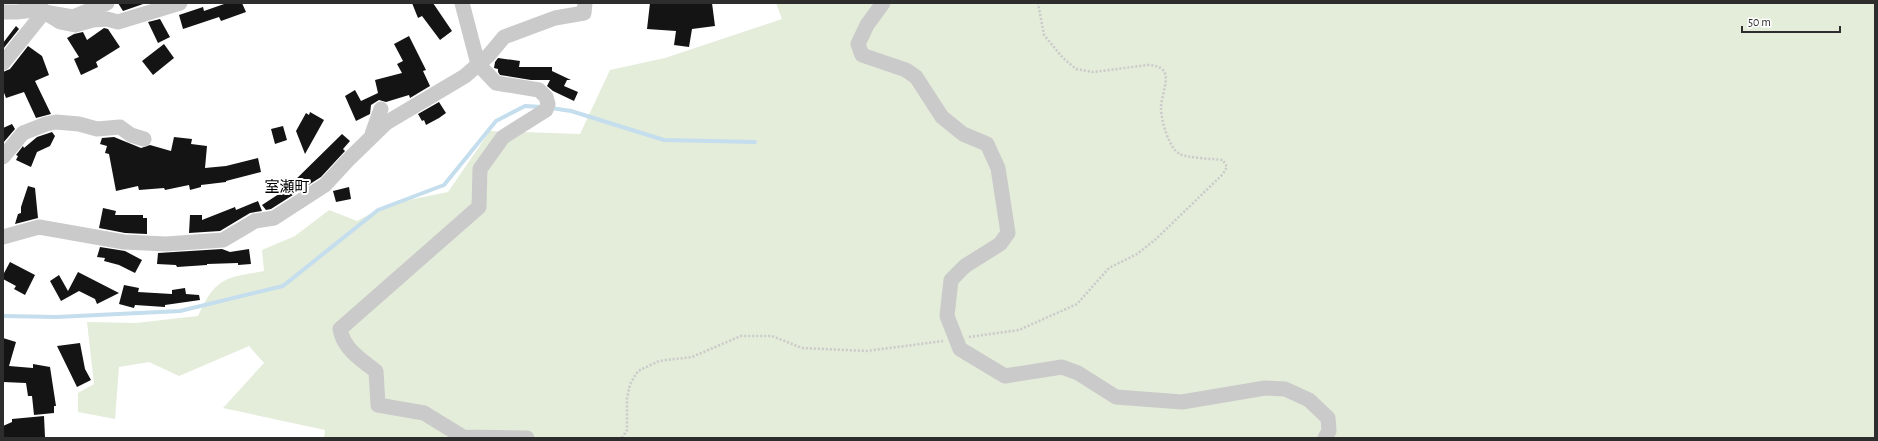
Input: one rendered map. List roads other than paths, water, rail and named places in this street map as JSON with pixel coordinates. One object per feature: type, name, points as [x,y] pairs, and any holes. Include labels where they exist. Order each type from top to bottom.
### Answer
[{"type":"street","points":[[3,12],[17,12],[42,8],[73,17],[107,3]]},
{"type":"street","points":[[42,8],[60,22],[75,25],[93,20],[107,19],[118,22],[180,3]]},
{"type":"street","points":[[462,3],[478,64],[496,83],[539,90],[546,97],[548,104],[546,110],[503,137],[480,169],[479,207],[340,329],[341,338],[357,356],[376,371],[378,405],[424,413],[463,438],[527,438]]},
{"type":"street","points":[[3,237],[39,227],[124,242],[166,244],[223,240],[256,220],[274,218],[325,185],[386,123],[465,76],[504,38],[555,18],[584,14],[585,3]]},
{"type":"street","points":[[883,3],[866,25],[858,44],[862,55],[906,70],[916,77],[942,117],[963,134],[987,144],[998,168],[1008,233],[1000,244],[965,266],[951,280],[947,316],[960,349],[1005,376],[1062,367],[1078,373],[1116,397],[1182,402],[1265,388],[1285,389],[1309,400],[1328,418],[1329,431],[1325,438]]},
{"type":"street","points":[[3,63],[42,8]]},
{"type":"street","points":[[371,139],[381,109]]},
{"type":"street","points":[[3,157],[23,132],[56,122],[79,124],[97,129],[120,127],[131,135],[144,139]]},
{"type":"waterway","points":[[3,316],[57,317],[180,311],[283,286],[378,210],[444,185],[496,121],[525,106],[542,107]]},
{"type":"waterway","points":[[551,108],[571,111],[664,140],[755,142]]},
{"type":"district","name":"室瀬町","points":[[287,187]]}]
